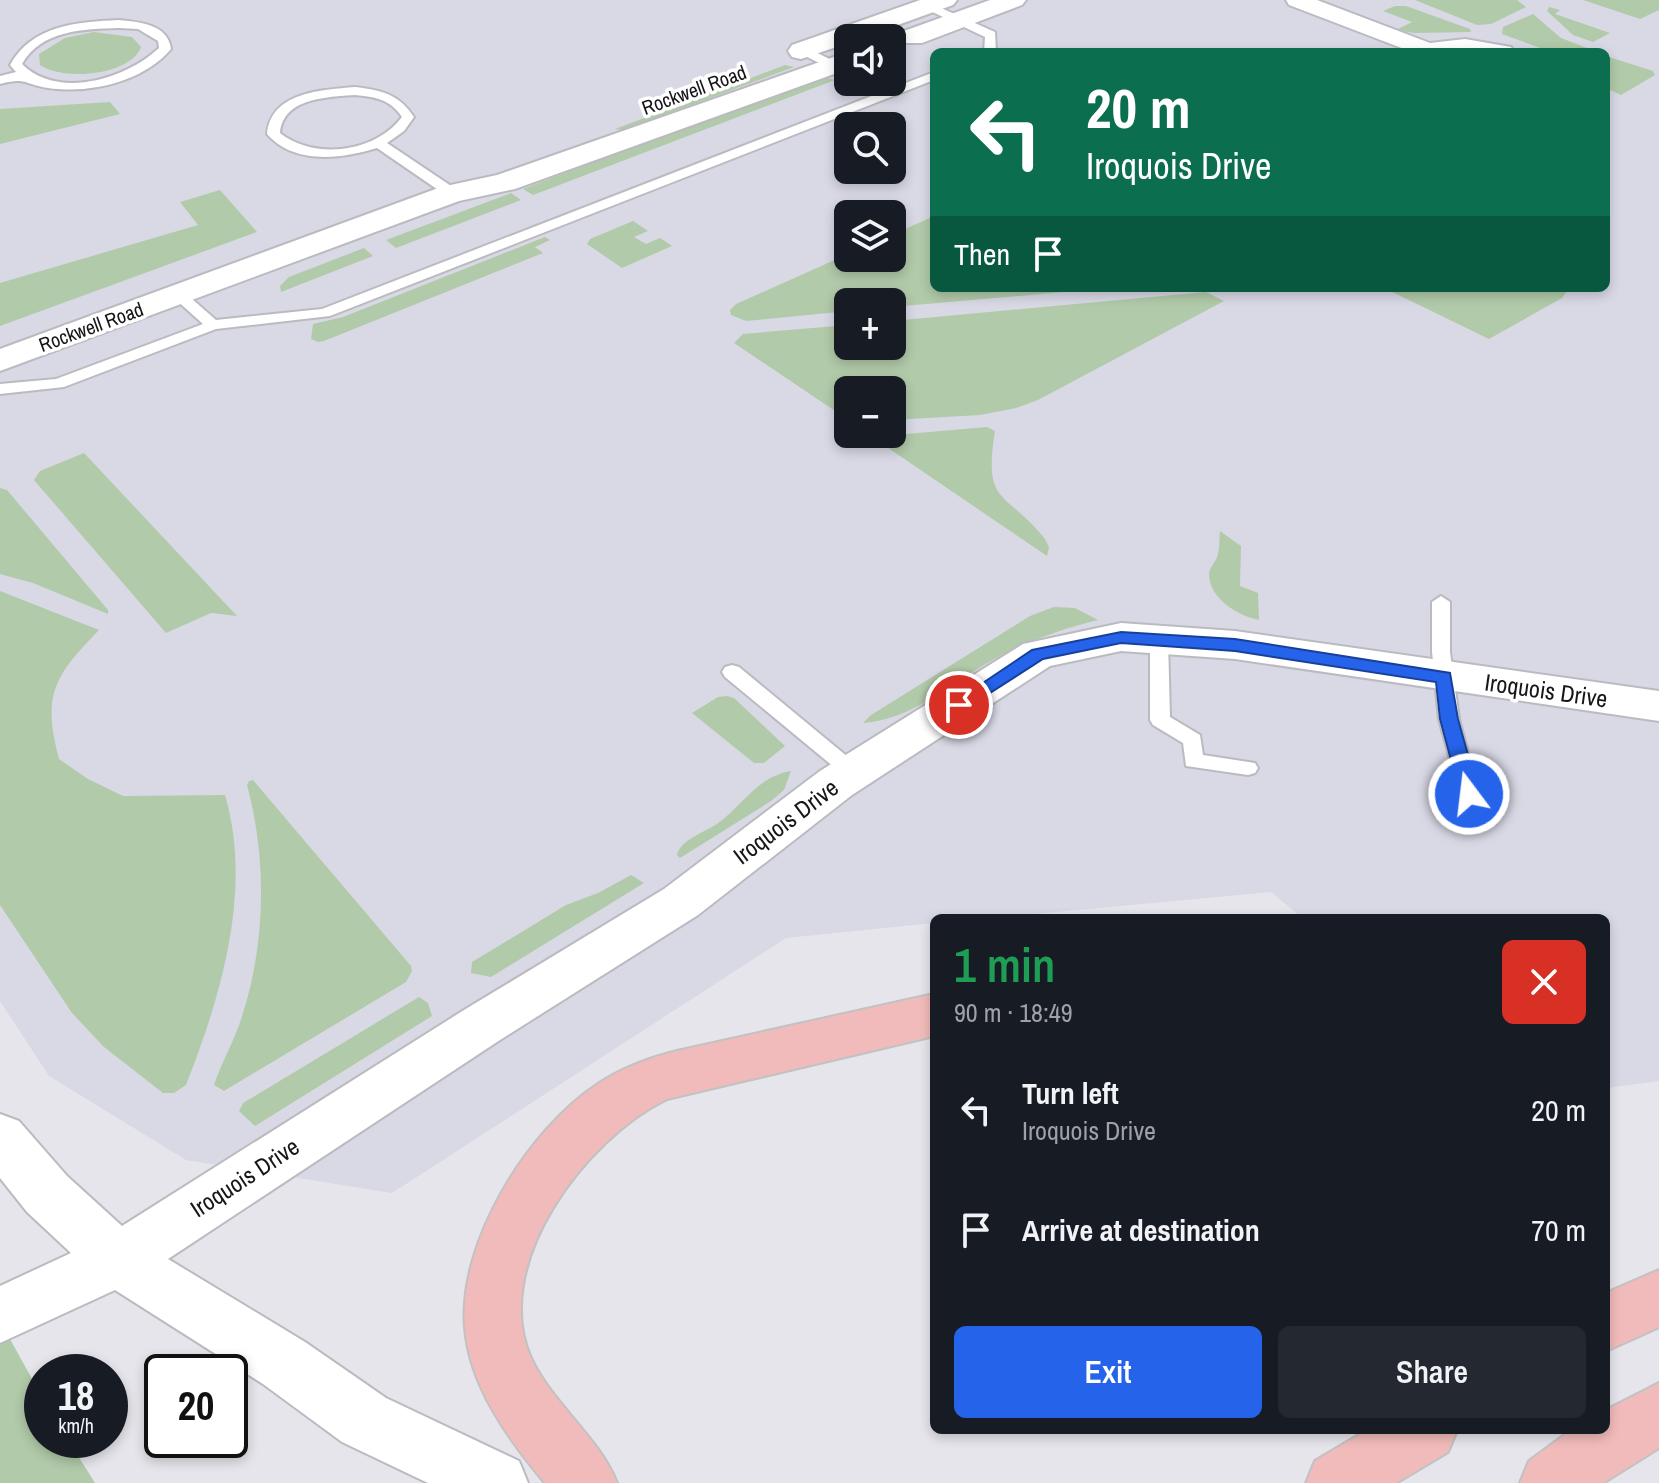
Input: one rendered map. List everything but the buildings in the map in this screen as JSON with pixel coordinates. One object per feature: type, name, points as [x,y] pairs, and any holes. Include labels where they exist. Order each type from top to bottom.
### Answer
[{"type":"highway","points":[[586,1483],[545,1435],[508,1379],[493,1327],[496,1271],[517,1219],[553,1161],[591,1117],[645,1084],[930,1016]]},
{"type":"highway","points":[[1610,1321],[1659,1298]]},
{"type":"highway","points":[[1551,1483],[1596,1450],[1659,1414]]},
{"type":"highway","points":[[1326,1483],[1368,1434]]},
{"type":"highway","points":[[1337,1483],[1419,1434]]},
{"type":"street","name":"Rockwell Road","points":[[452,193],[484,169],[803,50],[944,9],[1013,0]]},
{"type":"street","points":[[1297,0],[1421,48]]},
{"type":"street","name":"Rockwell Road","points":[[906,35],[944,9]]},
{"type":"street","points":[[1452,48],[1480,48]]},
{"type":"street","name":"Rockwell Road","points":[[0,361],[452,193],[504,183],[834,69]]},
{"type":"street","name":"Iroquois Drive","points":[[0,1315],[118,1260],[482,1025],[681,902],[853,772],[1038,654],[1121,637],[1235,645],[1659,706]]},
{"type":"street","points":[[0,1138],[47,1194],[118,1260],[266,1352],[364,1420],[497,1483]]},
{"type":"lane","points":[[944,9],[991,35],[990,48]]},
{"type":"lane","points":[[0,80],[22,74],[53,85],[101,83],[144,69],[165,49],[164,40],[155,32],[119,24],[71,29],[40,40],[20,55],[16,65],[22,74]]},
{"type":"lane","points":[[803,50],[834,62]]},
{"type":"lane","points":[[906,87],[930,78]]},
{"type":"lane","points":[[378,143],[403,127],[408,117],[399,101],[386,95],[355,91],[318,95],[297,101],[275,117],[272,123],[273,134],[292,147],[309,151],[344,151],[378,143],[452,193]]},
{"type":"lane","points":[[0,389],[58,384],[213,325],[325,313],[884,96]]},
{"type":"lane","points":[[179,295],[213,325]]},
{"type":"lane","points":[[1441,602],[1449,719],[1476,819]]},
{"type":"lane","points":[[1159,640],[1160,720],[1193,740],[1193,761],[1248,768]]},
{"type":"lane","points":[[732,672],[853,772]]},
{"type":"shaded area","points":[[0,0],[1659,0],[1659,1081],[1610,1087],[1610,914],[1297,914],[1271,892],[1035,914],[930,914],[930,923],[786,938],[392,1193],[186,1160],[49,1076],[0,1001]]},
{"type":"green space","points":[[1415,0],[1517,0],[1526,7],[1491,24],[1477,25]]},
{"type":"green space","points":[[1583,0],[1659,0],[1659,10],[1640,19]]},
{"type":"green space","points":[[1406,6],[1470,29],[1471,32],[1414,33],[1396,30],[1412,22],[1383,11]]},
{"type":"green space","points":[[1549,7],[1560,10],[1555,14],[1610,33],[1593,42],[1573,35],[1547,11]]},
{"type":"green space","points":[[1533,14],[1561,38],[1587,48],[1540,48],[1502,34],[1503,27]]},
{"type":"green space","points":[[94,32],[132,37],[141,47],[124,64],[95,73],[64,73],[40,65],[39,54],[65,38]]},
{"type":"green space","points":[[1610,57],[1653,71],[1655,75],[1621,95],[1610,90]]},
{"type":"green space","points":[[785,65],[794,67],[624,130],[615,129]]},
{"type":"green space","points":[[809,80],[834,80],[533,195],[523,189]]},
{"type":"green space","points":[[110,102],[120,114],[0,144],[0,109]]},
{"type":"green space","points":[[220,190],[257,232],[0,326],[0,283],[198,225],[180,202]]},
{"type":"green space","points":[[511,193],[521,200],[396,248],[386,240]]},
{"type":"green space","points":[[930,218],[930,292],[1063,292],[906,306],[906,288],[834,288],[834,312],[746,321],[731,315],[730,310],[736,304],[834,260],[834,272],[906,272],[906,229]]},
{"type":"green space","points":[[633,221],[648,231],[634,237],[646,244],[660,238],[672,246],[622,268],[587,244],[590,239]]},
{"type":"green space","points":[[545,237],[550,240],[535,247],[543,253],[324,341],[311,339],[313,324],[343,317]]},
{"type":"green space","points":[[364,248],[373,256],[281,292],[280,286],[289,277]]},
{"type":"green space","points":[[1206,292],[1224,301],[1038,400],[980,415],[906,419],[906,376],[834,376],[834,410],[734,343],[743,334],[834,326],[834,360],[906,360],[906,320]]},
{"type":"green space","points":[[1392,292],[1566,292],[1562,298],[1489,339]]},
{"type":"green space","points":[[987,427],[995,431],[992,473],[995,485],[1000,495],[1045,539],[1049,547],[1047,556],[888,448],[906,448],[906,434]]},
{"type":"green space","points":[[84,453],[237,616],[211,613],[166,633],[34,480],[40,471]]},
{"type":"green space","points":[[0,488],[7,490],[108,610],[108,614],[33,583],[0,574]]},
{"type":"green space","points":[[1220,531],[1241,546],[1240,586],[1258,593],[1259,620],[1226,605],[1210,583],[1209,572],[1218,554]]},
{"type":"green space","points":[[0,591],[99,630],[71,661],[56,688],[52,718],[59,759],[88,779],[123,796],[225,795],[233,831],[236,868],[229,942],[199,1051],[186,1085],[174,1093],[163,1093],[104,1047],[72,1013],[0,905]]},
{"type":"green space","points":[[1054,607],[1075,608],[1098,620],[1028,643],[989,662],[914,708],[863,723],[871,715],[1030,616]]},
{"type":"green space","points":[[718,697],[734,698],[785,746],[764,763],[754,763],[692,713]]},
{"type":"green space","points":[[791,771],[784,790],[771,801],[680,858],[677,855],[683,844],[721,821],[761,784]]},
{"type":"green space","points":[[253,780],[411,966],[412,971],[406,982],[224,1091],[214,1085],[242,1016],[256,960],[259,930],[261,871],[254,813],[247,785]]},
{"type":"green space","points":[[631,875],[644,883],[491,977],[471,973],[472,962],[566,905],[598,893]]},
{"type":"green space","points":[[419,997],[428,1003],[432,1016],[255,1126],[239,1111],[243,1103]]},
{"type":"green space","points":[[0,1321],[24,1364],[24,1458],[79,1458],[95,1483],[0,1483]]},
{"type":"route","points":[[959,705],[1038,654],[1121,637],[1235,645],[1444,677],[1449,719],[1469,794]]}]
